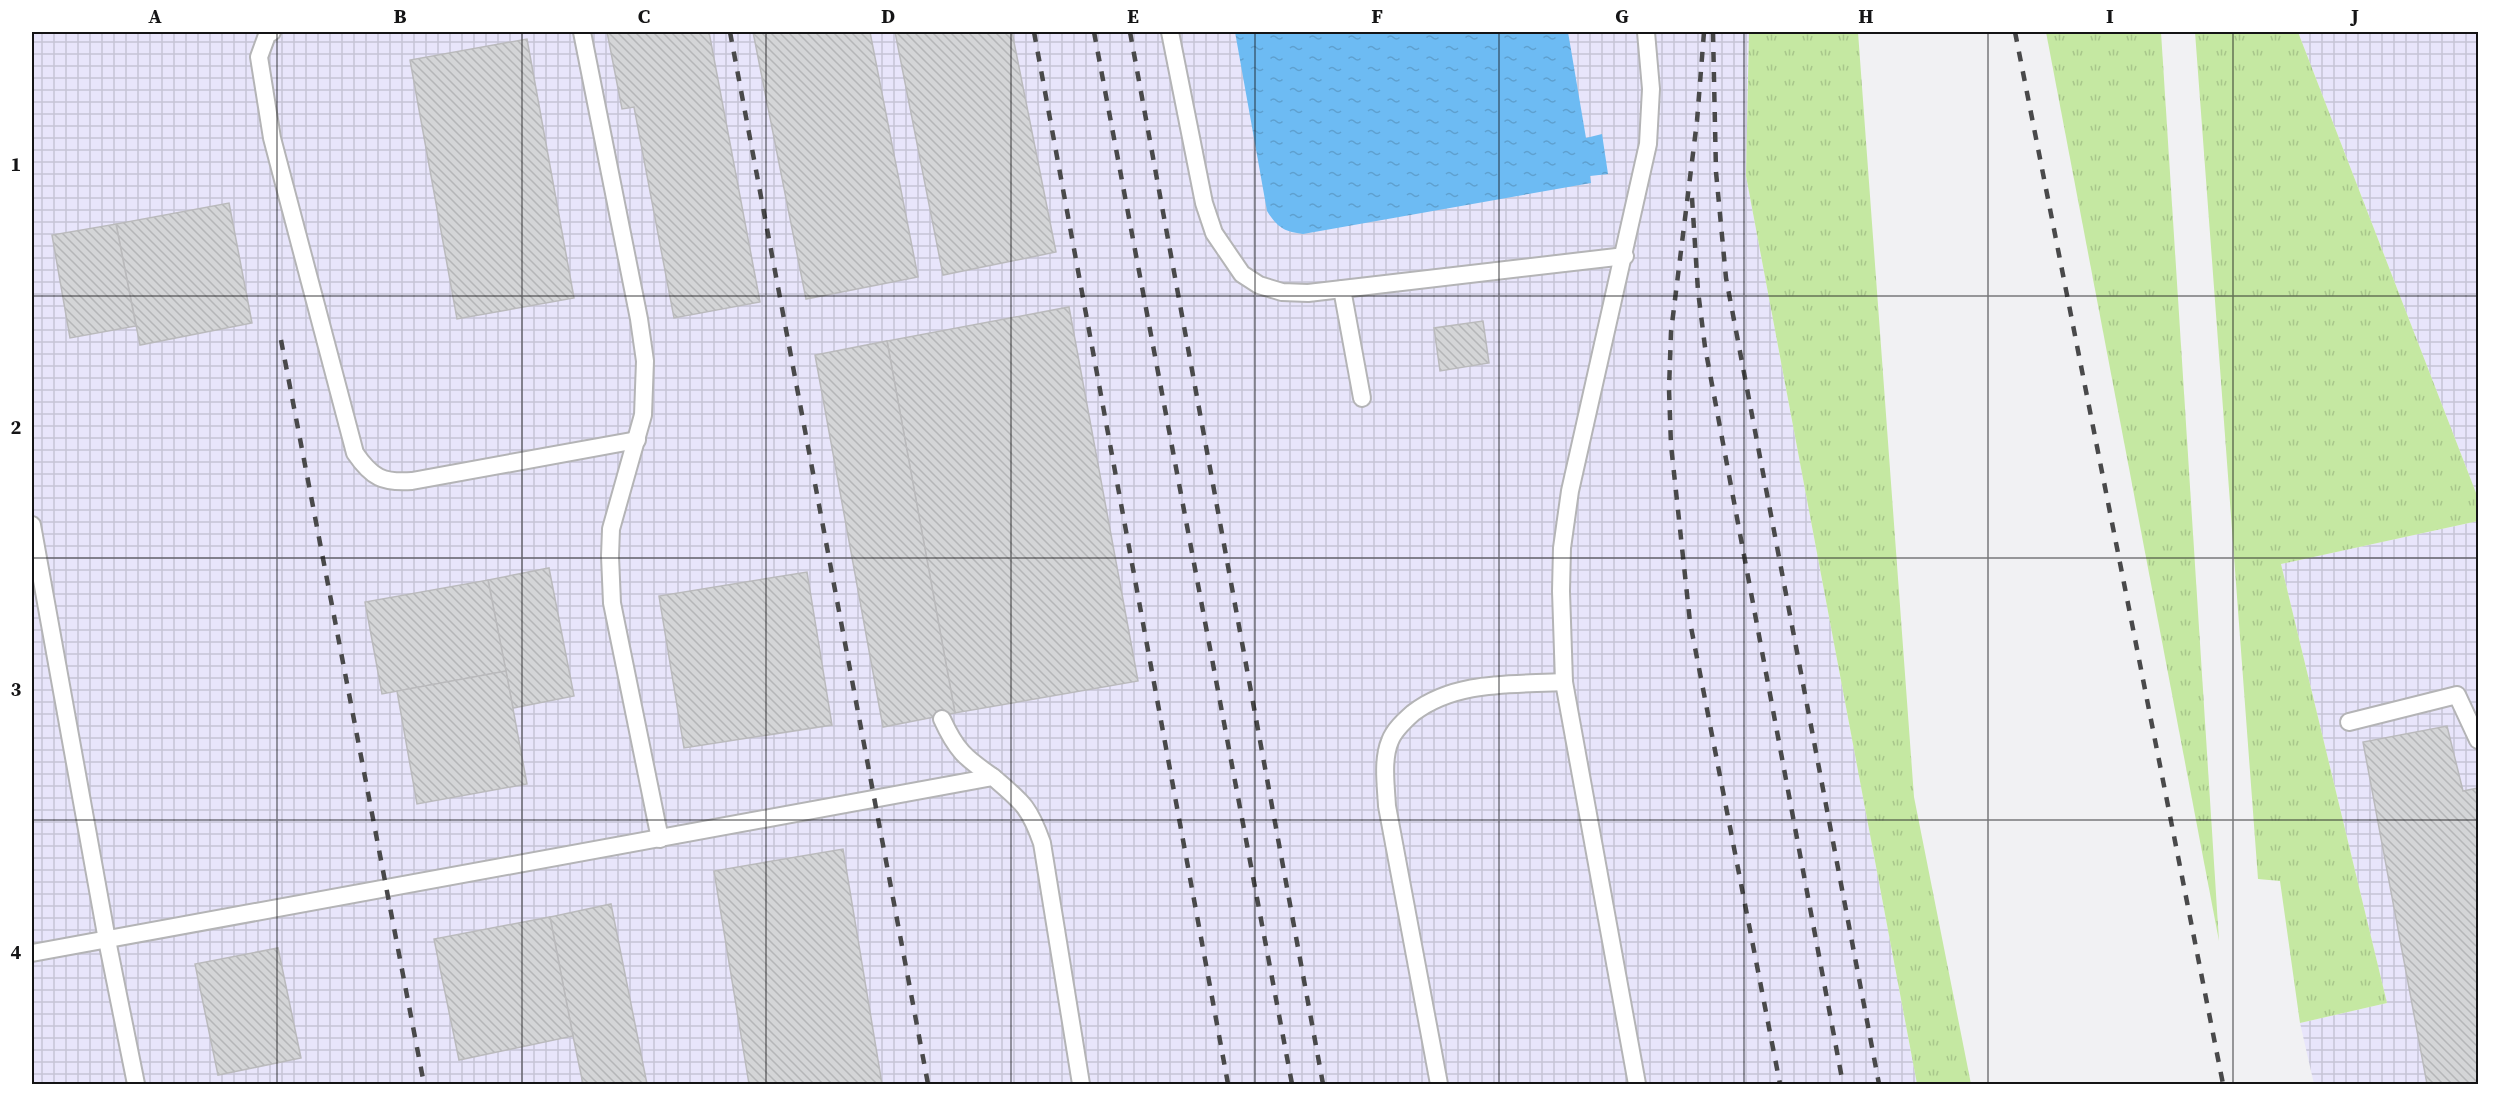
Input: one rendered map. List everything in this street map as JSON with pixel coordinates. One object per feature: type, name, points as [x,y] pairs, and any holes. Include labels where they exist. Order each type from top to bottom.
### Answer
[{"type":"lane","points":[[272,32],[267,35],[260,57],[272,138],[355,453],[365,467],[378,478],[395,482],[412,482],[637,440]]},
{"type":"lane","points":[[582,32],[639,319],[645,361],[645,391],[637,440],[611,530],[612,603],[660,839]]},
{"type":"lane","points":[[1170,32],[1204,203],[1214,233],[1242,274],[1259,285],[1282,292],[1308,293],[1625,256]]},
{"type":"lane","points":[[1637,1084],[1564,682],[1561,591],[1562,548],[1569,502],[1648,144],[1651,89],[1646,32]]},
{"type":"lane","points":[[1342,289],[1362,398]]},
{"type":"lane","points":[[32,525],[107,940],[136,1084]]},
{"type":"lane","points":[[1440,1084],[1387,806],[1386,775],[1389,742],[1401,723],[1442,695],[1472,687],[1564,682]]},
{"type":"lane","points":[[2349,722],[2457,695],[2478,740]]},
{"type":"lane","points":[[942,719],[953,744],[970,762],[993,777],[1024,804],[1032,816],[1042,843],[1082,1084]]},
{"type":"lane","points":[[32,953],[993,777]]},
{"type":"shaded area","points":[[32,32],[1749,32],[1746,176],[1917,1084],[32,1084]]},
{"type":"shaded area","points":[[2298,32],[2478,32],[2478,498]]},
{"type":"shaded area","points":[[2478,521],[2478,1084],[2314,1084],[2300,1023],[2387,1003],[2281,564]]},
{"type":"green space","points":[[1749,32],[1858,32],[1914,797],[1971,1084],[1917,1084],[1746,176]]},
{"type":"green space","points":[[2046,32],[2161,32],[2219,941]]},
{"type":"green space","points":[[2195,32],[2298,32],[2478,498],[2478,521],[2281,564],[2387,1003],[2300,1023],[2280,881],[2258,879]]},
{"type":"water","points":[[1235,32],[1568,32],[1586,138],[1602,134],[1608,174],[1590,176],[1591,183],[1303,234],[1291,232],[1278,225],[1267,211]]},
{"type":"building","points":[[607,32],[709,32],[760,302],[674,318],[634,107],[622,109]]},
{"type":"building","points":[[753,32],[870,32],[918,277],[806,299]]},
{"type":"building","points":[[895,32],[1012,32],[1056,252],[943,275]]},
{"type":"building","points":[[527,39],[574,298],[457,319],[410,60]]},
{"type":"building","points":[[229,203],[252,323],[140,345],[116,224]]},
{"type":"building","points":[[116,224],[136,326],[70,338],[52,235]]},
{"type":"building","points":[[1069,307],[1138,681],[955,713],[887,341]]},
{"type":"building","points":[[1483,321],[1489,363],[1440,371],[1434,328]]},
{"type":"building","points":[[887,341],[955,713],[883,727],[815,355]]},
{"type":"building","points":[[549,568],[574,696],[513,708],[488,580]]},
{"type":"building","points":[[807,572],[832,725],[684,748],[659,596]]},
{"type":"building","points":[[488,580],[506,671],[382,694],[365,602]]},
{"type":"building","points":[[506,671],[527,784],[417,804],[397,691]]},
{"type":"building","points":[[2447,726],[2463,791],[2478,788],[2478,1084],[2427,1084],[2363,742]]},
{"type":"building","points":[[843,849],[882,1084],[749,1084],[714,871]]},
{"type":"building","points":[[611,904],[647,1084],[583,1084],[573,1036],[550,917]]},
{"type":"building","points":[[550,917],[573,1036],[459,1060],[434,939]]},
{"type":"building","points":[[278,948],[301,1058],[218,1075],[195,964]]},
{"type":"railway","points":[[730,32],[928,1084]]},
{"type":"railway","points":[[1034,32],[1228,1084]]},
{"type":"railway","points":[[1094,32],[1292,1084]]},
{"type":"railway","points":[[1130,32],[1323,1084]]},
{"type":"railway","points":[[1704,32],[1697,121],[1671,332],[1669,389],[1671,445],[1690,622],[1780,1084]]},
{"type":"railway","points":[[1713,32],[1716,172],[1726,278],[1879,1084]]},
{"type":"railway","points":[[2015,32],[2223,1084]]},
{"type":"railway","points":[[1692,198],[1698,291],[1705,347],[1843,1084]]},
{"type":"railway","points":[[281,340],[424,1084]]}]
